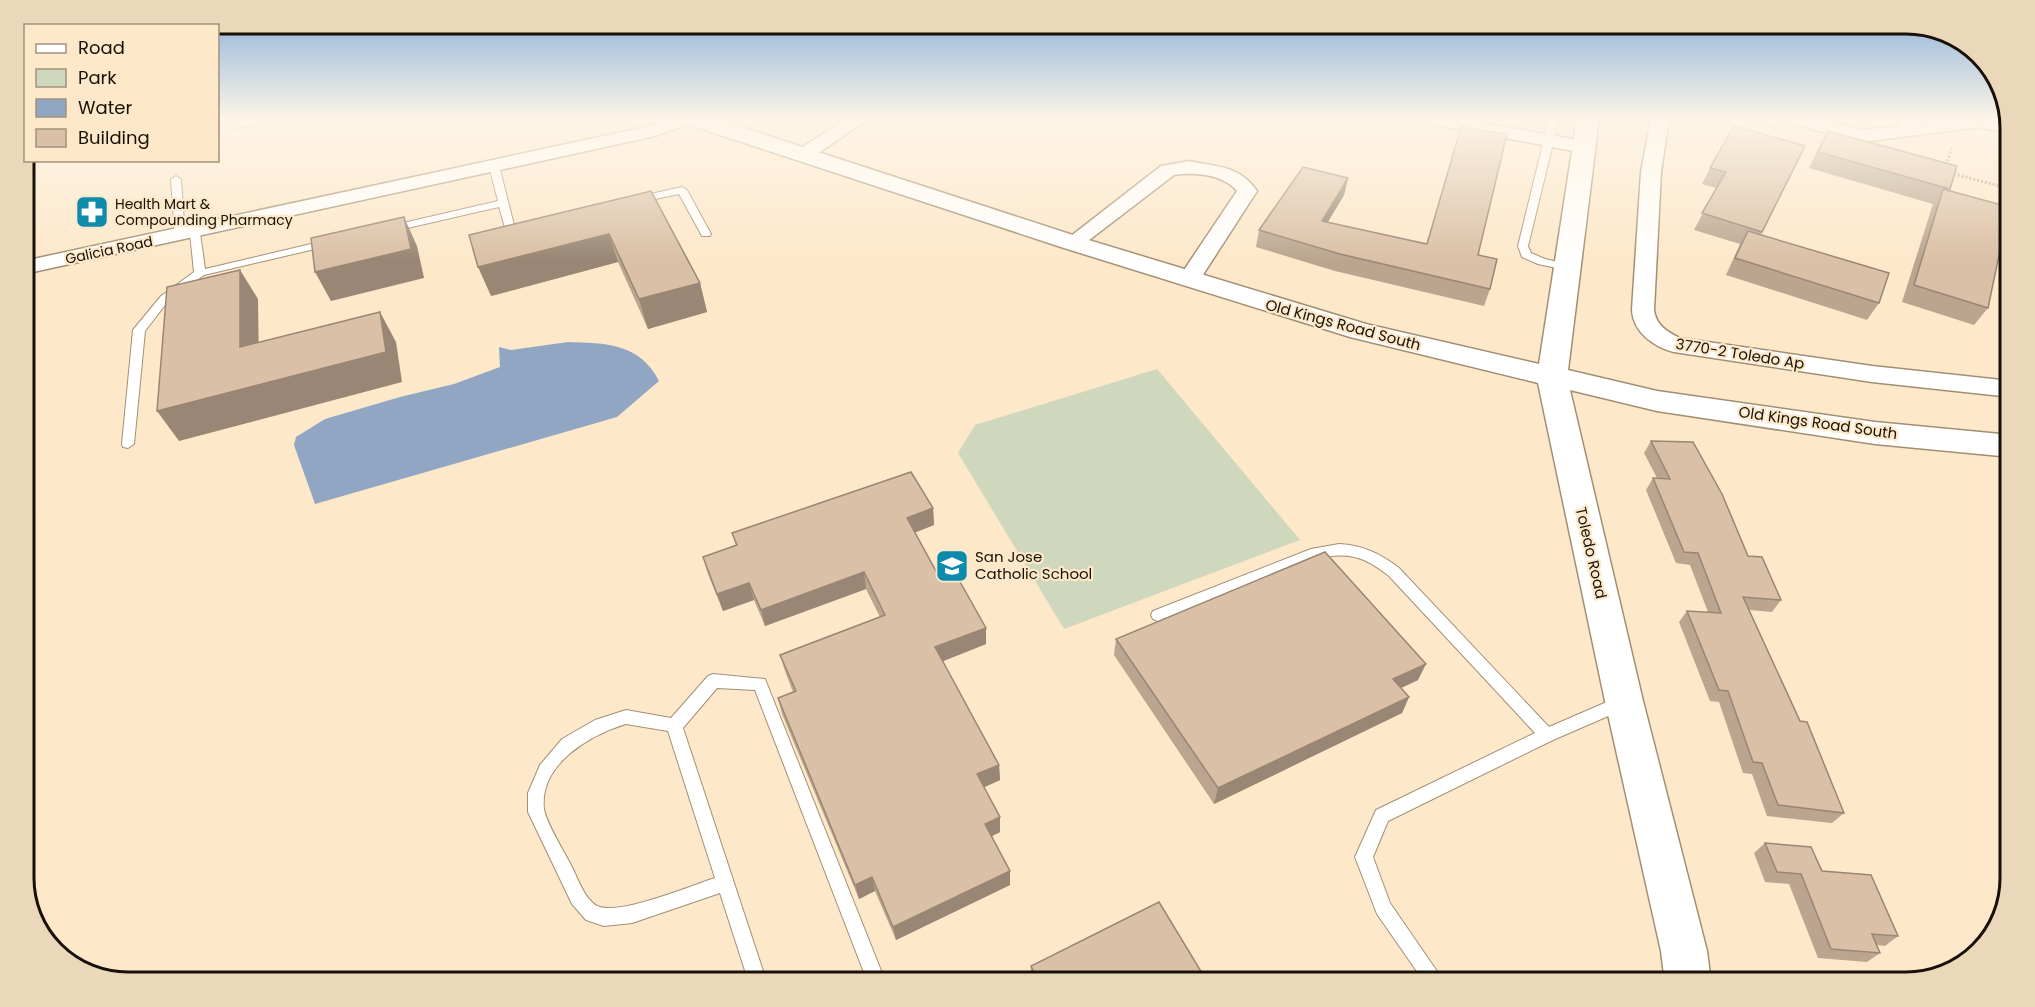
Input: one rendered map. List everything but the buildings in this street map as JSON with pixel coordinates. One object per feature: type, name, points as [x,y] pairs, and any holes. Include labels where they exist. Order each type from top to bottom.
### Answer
[{"type":"street","name":"Galicia Road","points":[[35,266],[494,166]]},
{"type":"street","name":"Old Kings Road South","points":[[839,166],[1073,243],[1360,331],[1552,378],[1657,401],[1875,433],[2000,445]]},
{"type":"street","name":"Toledo Road","points":[[1580,166],[1552,378],[1624,701],[1684,951],[1687,972]]},
{"type":"street","name":"3770-2 Toledo Ap","points":[[1652,166],[1643,310],[1644,321],[1659,337],[1674,345],[1773,361],[2000,388]]},
{"type":"street","points":[[1073,243],[1168,170],[1189,167],[1225,174],[1238,180],[1247,191],[1189,279]]},
{"type":"lane","points":[[494,166],[510,229],[533,224]]},
{"type":"lane","points":[[1544,166],[1523,246],[1526,255],[1566,267]]},
{"type":"lane","points":[[176,179],[187,234],[200,273]]},
{"type":"lane","points":[[624,203],[682,190],[706,234]]},
{"type":"lane","points":[[374,232],[502,203]]},
{"type":"lane","points":[[128,444],[139,330],[165,298],[200,273],[339,240]]},
{"type":"lane","points":[[1158,615],[1316,553],[1338,548],[1357,550],[1377,558],[1394,572],[1547,735]]},
{"type":"lane","points":[[674,726],[712,681],[760,684],[873,972]]},
{"type":"lane","points":[[1428,972],[1383,908],[1364,857],[1382,816],[1547,735],[1624,701]]},
{"type":"lane","points":[[674,726],[626,717],[601,725],[568,744],[546,770],[536,793],[536,812],[578,898],[592,914],[604,917],[632,914],[725,883]]},
{"type":"lane","points":[[674,726],[754,972]]},
{"type":"green space","points":[[1157,369],[1300,540],[1064,629],[958,453],[975,425]]},
{"type":"water","points":[[568,342],[608,345],[632,352],[651,368],[659,381],[617,417],[315,504],[294,445],[296,437],[325,419],[454,384],[500,367],[499,347],[511,350]]},
{"type":"place","name":"Health Mart & Compounding Pharmacy","points":[[92,212]]},
{"type":"place","name":"San Jose Catholic School","points":[[952,566]]}]
